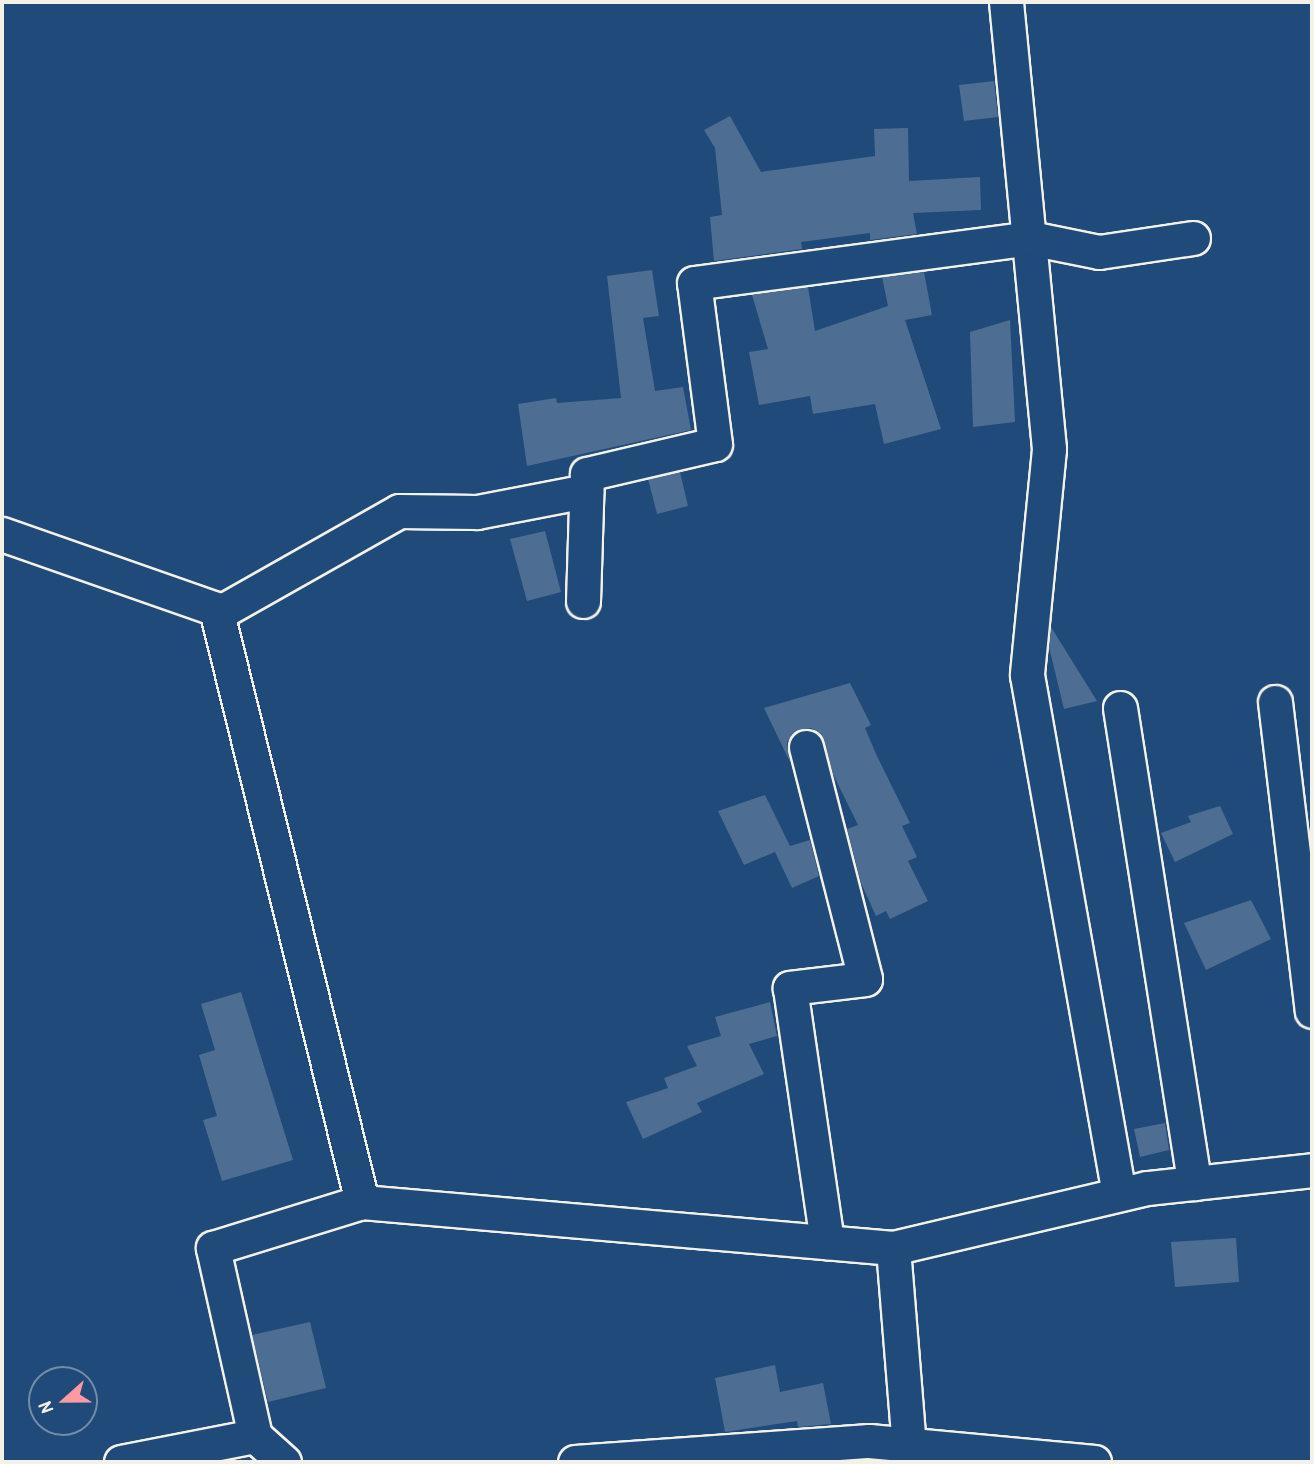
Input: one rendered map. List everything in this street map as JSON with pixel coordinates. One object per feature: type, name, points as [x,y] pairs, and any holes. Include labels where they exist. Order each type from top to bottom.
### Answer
[{"type":"street","points":[[1006,2],[1049,449],[1027,675],[1119,1194]]},
{"type":"street","points":[[583,601],[587,474],[715,444],[694,283],[1030,237],[1099,253],[1193,238]]},
{"type":"street","points":[[217,614],[400,511],[477,512],[586,491]]},
{"type":"street","points":[[2,534],[191,600],[217,614],[362,1202]]},
{"type":"street","points":[[1275,702],[1312,1011]]},
{"type":"street","points":[[1120,708],[1194,1183]]},
{"type":"street","points":[[806,747],[865,979],[790,988],[827,1242]]},
{"type":"street","points":[[284,1462],[255,1436],[213,1248],[362,1202],[893,1248],[1119,1194],[1312,1170]]},
{"type":"street","points":[[893,1248],[909,1446]]},
{"type":"street","points":[[121,1462],[255,1436]]},
{"type":"street","points":[[575,1462],[869,1452],[909,1446],[1094,1462]]},
{"type":"building","points":[[994,81],[998,117],[964,121],[959,85]]},
{"type":"building","points":[[730,116],[761,172],[875,156],[874,129],[908,128],[909,181],[980,177],[981,210],[913,213],[917,234],[870,240],[870,233],[801,242],[802,249],[714,261],[710,217],[722,215],[715,148],[704,130]]},
{"type":"building","points":[[652,270],[659,316],[643,318],[655,391],[683,387],[691,430],[527,466],[518,404],[556,398],[557,403],[621,398],[607,276]]},
{"type":"building","points":[[924,272],[932,315],[905,320],[941,429],[884,444],[875,404],[813,414],[810,396],[759,405],[749,352],[768,349],[752,295],[808,287],[815,331],[888,306],[882,277]]},
{"type":"building","points":[[1010,320],[1015,422],[973,427],[970,332]]},
{"type":"building","points":[[680,472],[688,506],[657,514],[648,479]]},
{"type":"building","points":[[545,531],[561,592],[527,601],[510,539]]},
{"type":"building","points":[[1051,627],[1097,701],[1064,709],[1049,647]]},
{"type":"building","points":[[850,683],[871,725],[865,728],[876,754],[910,823],[902,826],[917,857],[908,861],[928,901],[890,919],[886,911],[876,916],[861,883],[847,829],[858,825],[833,774],[820,734],[811,728],[793,733],[787,742],[790,762],[764,708]]},
{"type":"building","points":[[765,795],[790,846],[810,840],[819,876],[792,888],[775,852],[744,865],[718,811]]},
{"type":"building","points":[[1220,806],[1233,834],[1175,862],[1161,833],[1191,822],[1188,816]]},
{"type":"building","points":[[1251,900],[1271,939],[1206,970],[1184,923]]},
{"type":"building","points":[[241,992],[293,1160],[222,1181],[203,1120],[217,1116],[199,1055],[215,1050],[201,1004]]},
{"type":"building","points":[[770,1002],[777,1036],[749,1044],[764,1074],[697,1103],[702,1112],[643,1139],[626,1102],[668,1088],[664,1078],[697,1066],[687,1046],[721,1036],[715,1017]]},
{"type":"building","points":[[1165,1123],[1169,1150],[1140,1157],[1134,1129]]},
{"type":"building","points":[[1236,1238],[1239,1282],[1175,1287],[1171,1242]]},
{"type":"building","points":[[310,1322],[326,1388],[268,1402],[252,1335]]},
{"type":"building","points":[[775,1365],[780,1392],[823,1383],[831,1424],[798,1427],[797,1421],[725,1432],[715,1378]]}]
